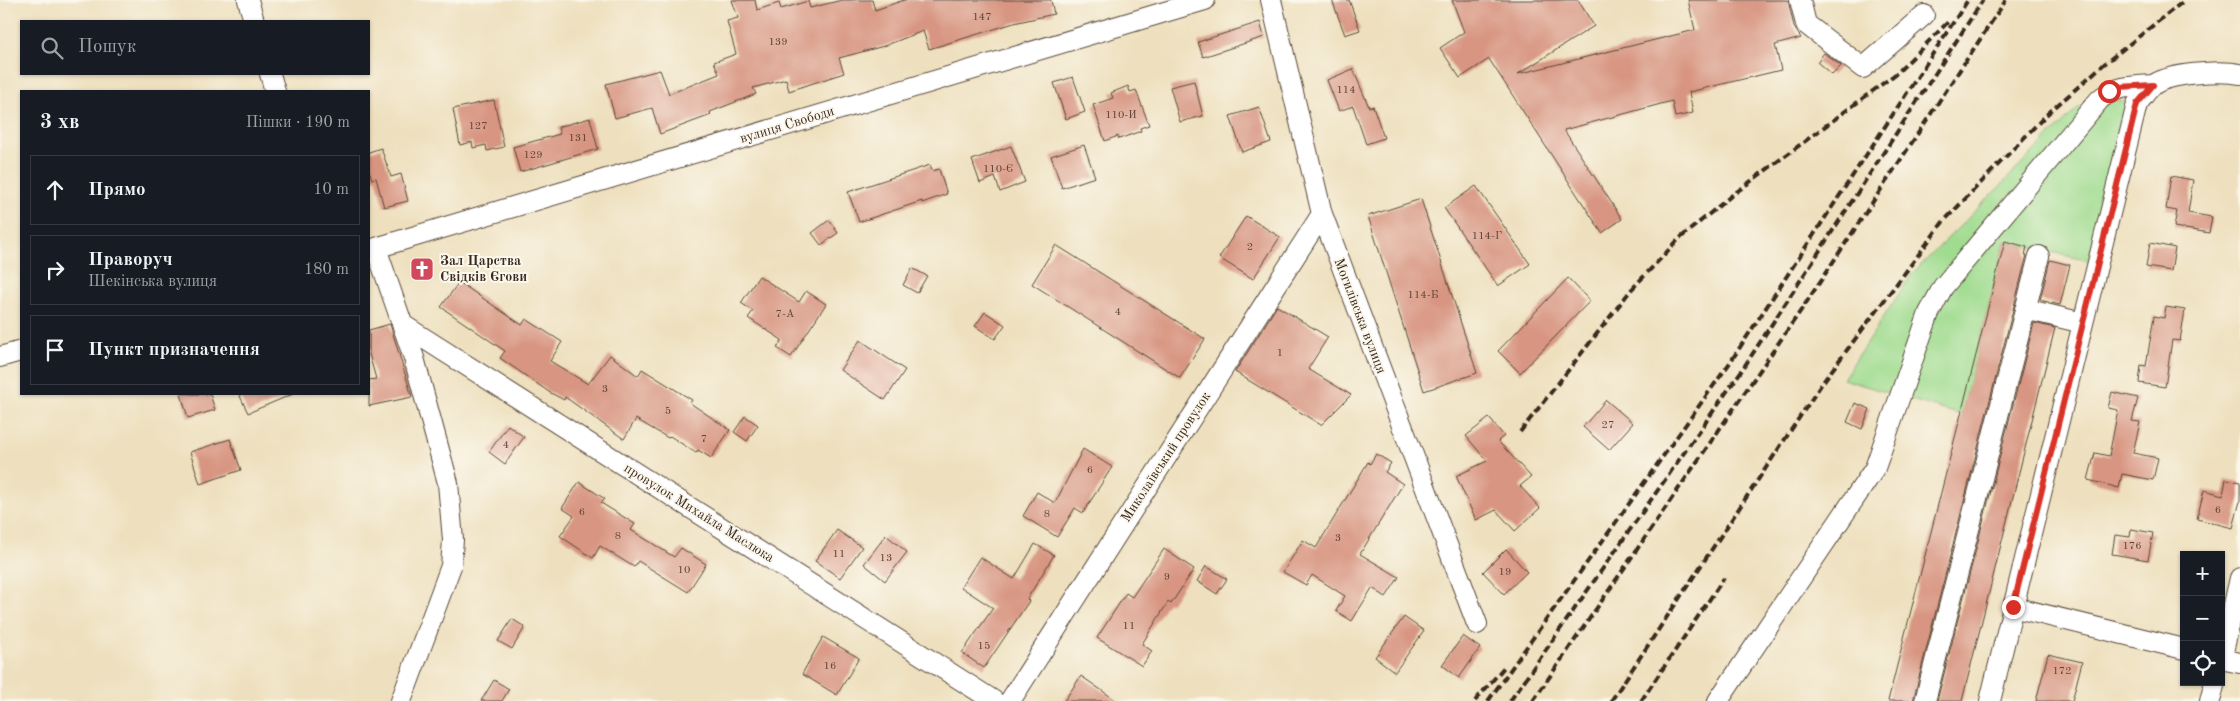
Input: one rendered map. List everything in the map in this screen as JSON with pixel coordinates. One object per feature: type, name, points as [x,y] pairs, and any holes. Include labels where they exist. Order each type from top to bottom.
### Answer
[{"type":"street","points":[[248,0],[254,20]]},
{"type":"street","name":"вулиця Свободи","points":[[372,249],[1205,0]]},
{"type":"street","name":"Могилівська вулиця","points":[[1271,0],[1322,214],[1477,624]]},
{"type":"street","points":[[1800,0],[1806,24],[1863,68],[1924,15]]},
{"type":"street","points":[[1718,701],[1875,468],[1929,313],[1943,287],[2100,98],[2109,91],[2120,87],[2153,85],[2176,76],[2210,73],[2240,74]]},
{"type":"street","points":[[270,75],[275,90]]},
{"type":"street","points":[[1990,701],[2137,104],[2153,85]]},
{"type":"street","name":"Миколаївський провулок","points":[[1010,701],[1322,214]]},
{"type":"street","points":[[372,249],[404,325],[448,483],[453,540],[451,566],[401,701]]},
{"type":"street","points":[[1925,701],[2039,256]]},
{"type":"street","points":[[2025,309],[2083,323]]},
{"type":"street","name":"провулок Михайла Маслюка","points":[[404,325],[994,701]]},
{"type":"street","points":[[0,357],[20,350]]},
{"type":"street","points":[[2225,642],[2240,578]]},
{"type":"street","points":[[2013,607],[2180,649]]},
{"type":"street","points":[[2225,660],[2240,663]]},
{"type":"street","points":[[2210,701],[2215,686]]},
{"type":"green space","points":[[2113,99],[2128,103],[2089,261],[2005,241],[1961,415],[1843,379],[1912,274],[2079,107],[2088,112]]},
{"type":"building","points":[[732,0],[755,0],[757,10],[779,3],[781,9],[808,1],[810,8],[842,0],[872,0],[875,10],[904,0],[1051,0],[1054,14],[1014,23],[929,49],[923,31],[884,46],[839,58],[844,73],[789,91],[786,79],[753,88],[756,94],[710,112],[711,115],[660,134],[652,108],[615,118],[606,84],[660,70],[669,94],[719,74],[714,62],[736,54],[727,21],[738,18]]},
{"type":"building","points":[[1332,0],[1349,0],[1360,30],[1345,35]]},
{"type":"building","points":[[1452,0],[1578,0],[1594,26],[1518,74],[1695,30],[1688,0],[1788,0],[1794,27],[1801,38],[1775,45],[1781,70],[1689,92],[1693,113],[1675,117],[1672,101],[1564,130],[1622,219],[1602,233],[1489,59],[1460,78],[1440,48],[1464,32]]},
{"type":"building","points":[[1260,22],[1264,37],[1203,57],[1198,42]]},
{"type":"building","points":[[1824,53],[1841,66],[1832,75],[1817,62]]},
{"type":"building","points":[[1353,69],[1369,107],[1373,106],[1384,138],[1366,144],[1353,106],[1339,111],[1327,80]]},
{"type":"building","points":[[1073,77],[1085,112],[1066,119],[1054,83]]},
{"type":"building","points":[[1194,81],[1203,116],[1180,122],[1170,87]]},
{"type":"building","points":[[1128,86],[1130,92],[1136,90],[1149,125],[1140,128],[1141,131],[1119,139],[1118,136],[1105,141],[1093,105],[1113,98],[1111,93]]},
{"type":"building","points":[[494,100],[504,147],[487,151],[486,145],[473,148],[472,142],[460,145],[453,109]]},
{"type":"building","points":[[1259,107],[1271,142],[1242,152],[1230,116]]},
{"type":"building","points":[[590,118],[598,149],[520,172],[513,147],[560,134],[558,127]]},
{"type":"building","points":[[1084,145],[1095,177],[1062,188],[1051,156]]},
{"type":"building","points":[[1011,146],[1025,182],[1000,192],[995,177],[980,183],[972,160]]},
{"type":"building","points":[[381,148],[391,177],[401,174],[408,201],[384,207],[376,178],[372,179],[370,173],[370,152]]},
{"type":"building","points":[[930,165],[932,171],[939,169],[947,194],[859,222],[848,192]]},
{"type":"building","points":[[2171,176],[2193,180],[2188,213],[2212,217],[2209,233],[2174,227],[2177,211],[2166,209]]},
{"type":"building","points":[[1476,186],[1530,264],[1498,286],[1444,208]]},
{"type":"building","points":[[1421,199],[1477,373],[1424,391],[1368,216]]},
{"type":"building","points":[[1246,216],[1280,237],[1253,279],[1219,258]]},
{"type":"building","points":[[829,220],[838,233],[821,245],[812,233]]},
{"type":"building","points":[[2005,241],[2027,247],[2025,255],[2027,255],[1913,701],[1888,701]]},
{"type":"building","points":[[2150,243],[2175,248],[2171,271],[2146,267]]},
{"type":"building","points":[[1056,245],[1205,339],[1180,378],[1032,284]]},
{"type":"building","points":[[2050,260],[2070,265],[2060,305],[2040,300]]},
{"type":"building","points":[[912,268],[927,276],[917,293],[903,285]]},
{"type":"building","points":[[759,276],[799,302],[806,291],[826,304],[791,357],[777,348],[782,340],[748,318],[753,311],[741,303]]},
{"type":"building","points":[[1568,278],[1590,301],[1520,373],[1498,351]]},
{"type":"building","points":[[459,282],[522,325],[526,319],[562,342],[550,361],[588,384],[610,355],[638,376],[642,369],[692,400],[690,403],[730,430],[711,458],[698,450],[696,453],[670,436],[668,438],[636,419],[624,439],[565,397],[564,400],[549,392],[500,358],[505,351],[441,307]]},
{"type":"building","points":[[1277,306],[1328,337],[1308,369],[1351,395],[1321,425],[1235,372]]},
{"type":"building","points":[[2166,307],[2185,310],[2180,341],[2172,340],[2165,387],[2139,383],[2141,365],[2146,366],[2154,316],[2164,318]]},
{"type":"building","points":[[985,312],[1005,325],[995,339],[975,326]]},
{"type":"building","points":[[2034,323],[2055,328],[1962,701],[1937,701]]},
{"type":"building","points":[[390,324],[412,397],[369,406],[370,380],[376,379],[370,358],[370,330]]},
{"type":"building","points":[[860,340],[905,370],[885,400],[840,370]]},
{"type":"building","points":[[2112,392],[2138,398],[2132,421],[2140,422],[2133,453],[2158,458],[2153,480],[2122,474],[2119,488],[2088,480],[2095,453],[2109,456],[2118,410],[2108,408]]},
{"type":"building","points":[[181,395],[210,395],[215,410],[188,418]]},
{"type":"building","points":[[239,395],[291,395],[248,413]]},
{"type":"building","points":[[1606,400],[1633,423],[1609,450],[1583,427]]},
{"type":"building","points":[[1855,403],[1870,409],[1862,429],[1847,422]]},
{"type":"building","points":[[745,416],[758,425],[747,441],[734,432]]},
{"type":"building","points":[[1489,418],[1504,436],[1498,441],[1531,477],[1520,486],[1540,508],[1515,531],[1496,510],[1476,520],[1456,476],[1487,461],[1466,436]]},
{"type":"building","points":[[508,425],[524,437],[505,464],[489,452]]},
{"type":"building","points":[[230,439],[241,470],[200,484],[190,452]]},
{"type":"building","points":[[1083,449],[1112,467],[1083,513],[1075,508],[1057,537],[1023,516],[1037,492],[1055,503]]},
{"type":"building","points":[[1376,454],[1391,463],[1385,472],[1403,484],[1360,554],[1399,577],[1386,597],[1372,588],[1352,621],[1336,611],[1345,596],[1312,575],[1306,585],[1283,572],[1303,540],[1316,548],[1368,462],[1370,464]]},
{"type":"building","points":[[2226,479],[2240,482],[2240,501],[2233,528],[2197,519],[2204,490],[2223,495]]},
{"type":"building","points":[[579,482],[605,499],[601,503],[635,524],[631,530],[674,557],[681,548],[706,564],[688,592],[638,561],[634,567],[600,546],[593,558],[560,536],[574,516],[562,508]]},
{"type":"building","points":[[2131,529],[2153,533],[2148,560],[2112,554],[2115,535],[2130,537]]},
{"type":"building","points":[[837,530],[862,547],[840,578],[815,561]]},
{"type":"building","points":[[886,535],[907,552],[885,581],[864,564]]},
{"type":"building","points":[[1035,544],[1054,555],[1027,599],[1029,601],[984,668],[962,653],[993,608],[961,587],[980,557],[1014,579]]},
{"type":"building","points":[[1164,549],[1194,569],[1171,604],[1168,602],[1142,644],[1152,651],[1142,666],[1097,638],[1126,593],[1132,597]]},
{"type":"building","points":[[1506,549],[1527,572],[1504,594],[1483,572]]},
{"type":"building","points":[[1206,566],[1227,579],[1217,594],[1197,581]]},
{"type":"building","points":[[1404,617],[1424,631],[1395,672],[1375,657]]},
{"type":"building","points":[[512,619],[525,627],[512,649],[498,641]]},
{"type":"building","points":[[1463,636],[1480,648],[1459,678],[1442,665]]},
{"type":"building","points":[[823,637],[859,658],[837,695],[802,674]]},
{"type":"building","points":[[2048,654],[2082,662],[2072,701],[2036,701]]},
{"type":"building","points":[[1081,676],[1117,701],[1064,701]]},
{"type":"building","points":[[494,680],[509,689],[502,701],[481,701]]},
{"type":"railway","points":[[1488,701],[1729,364],[1968,0]]},
{"type":"railway","points":[[1510,701],[1742,370],[1983,0]]},
{"type":"railway","points":[[1533,701],[1806,303],[2006,0]]},
{"type":"railway","points":[[1611,701],[1823,382],[1943,222],[2045,116],[2103,65],[2185,0]]},
{"type":"railway","points":[[1520,432],[1631,290],[1679,239],[1731,196],[1897,73],[1949,21]]},
{"type":"railway","points":[[1641,701],[1724,578]]},
{"type":"railway","points":[[1475,701],[1505,666]]},
{"type":"place","name":"Зал Царства Свідків Єгови","points":[[422,269]]},
{"type":"route","points":[[2013,607],[2137,104],[2153,85],[2120,87],[2109,91]]}]
